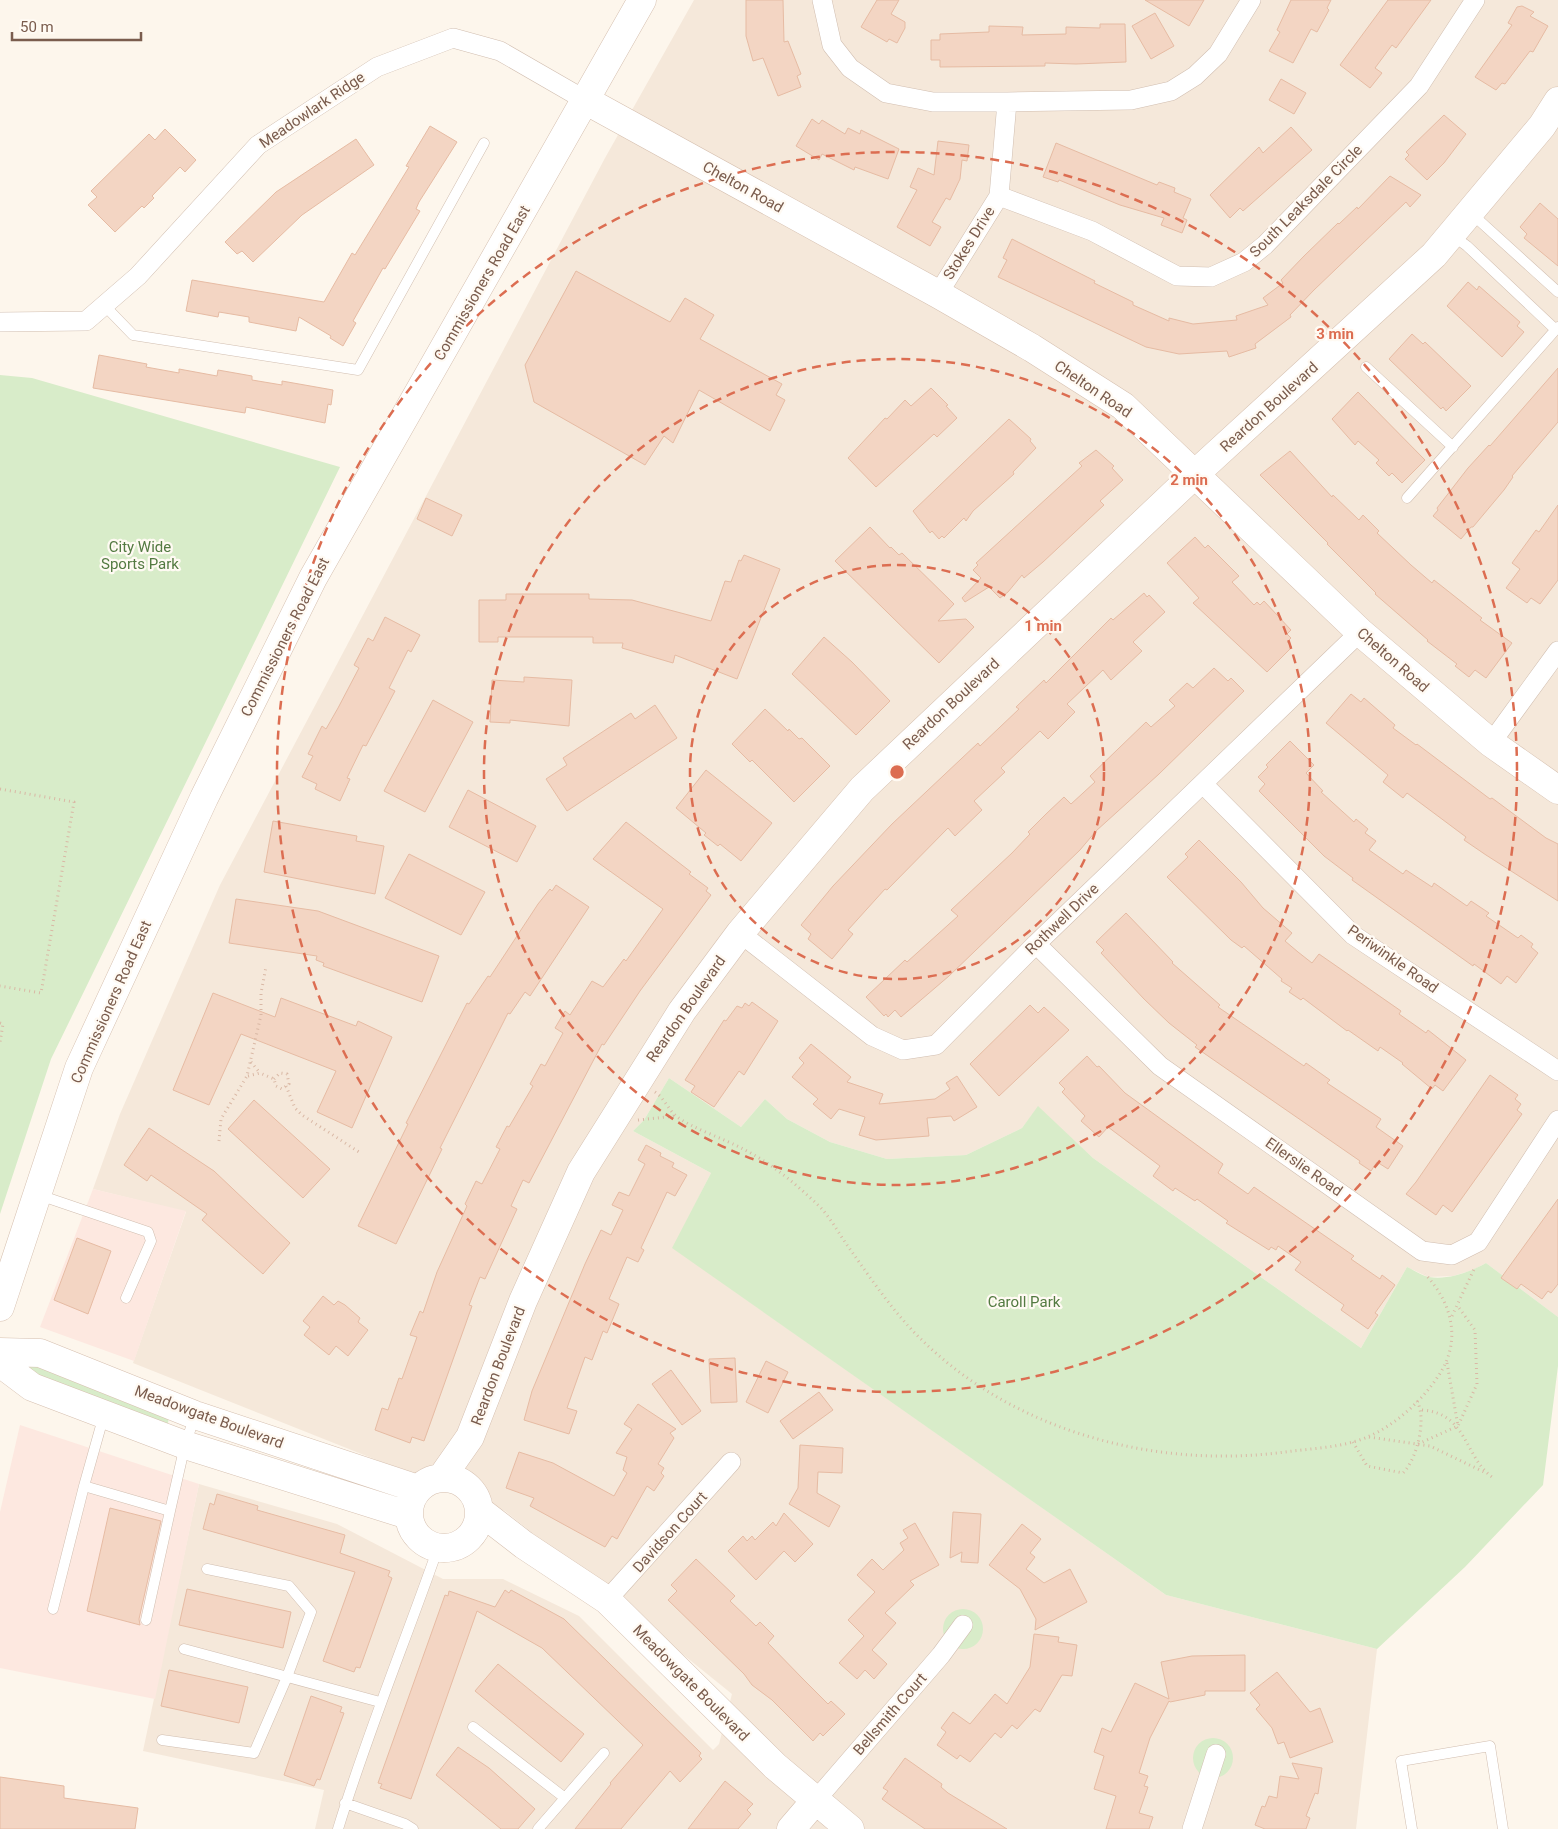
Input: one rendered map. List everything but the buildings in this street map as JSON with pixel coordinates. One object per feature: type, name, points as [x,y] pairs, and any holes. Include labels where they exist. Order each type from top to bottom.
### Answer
[{"type":"street","name":"Commissioners Road East","points":[[0,1307],[79,1068],[204,798],[313,578],[642,0]]},
{"type":"street","points":[[822,0],[832,45],[850,68],[886,93],[933,102],[1131,100],[1171,91],[1195,76],[1218,54],[1250,0]]},
{"type":"street","name":"South Leaksdale Circle","points":[[999,196],[1092,231],[1178,276],[1211,277],[1244,262],[1265,245],[1413,93],[1475,0]]},
{"type":"street","name":"Meadowlark Ridge","points":[[0,322],[86,321],[138,276],[258,145],[376,67],[453,38],[500,51],[585,100]]},
{"type":"street","name":"Chelton Road","points":[[585,100],[938,294],[1032,348],[1123,406],[1196,473],[1360,632],[1492,743],[1558,790]]},
{"type":"street","name":"Reardon Boulevard","points":[[468,1486],[470,1438],[523,1301],[581,1172],[682,1011],[740,933],[862,789],[1196,473],[1434,255],[1542,126],[1558,101]]},
{"type":"street","name":"Stokes Drive","points":[[938,294],[999,196],[1006,102]]},
{"type":"street","name":"Rothwell Drive","points":[[740,933],[872,1036],[903,1050],[936,1045],[1036,944],[1360,632]]},
{"type":"street","points":[[1492,743],[1558,650]]},
{"type":"street","name":"Periwinkle Road","points":[[1203,784],[1353,934],[1558,1071]]},
{"type":"street","name":"Ellerslie Road","points":[[1036,944],[1160,1066],[1422,1251],[1452,1255],[1478,1242],[1558,1120]]},
{"type":"street","name":"Meadowgate Boulevard","points":[[0,1352],[40,1353],[195,1415],[430,1483]]},
{"type":"street","name":"Meadowgate Boulevard","points":[[0,1363],[32,1388],[186,1445],[408,1515]]},
{"type":"street","name":"Reardon Boulevard","points":[[430,1483],[470,1438]]},
{"type":"street","name":"Davidson Court","points":[[607,1600],[731,1462]]},
{"type":"street","points":[[451,1478],[468,1486],[476,1498],[480,1511],[478,1525],[470,1538],[459,1546],[445,1549],[438,1548],[420,1539],[412,1528],[408,1515],[410,1501],[430,1483],[451,1478]]},
{"type":"street","name":"Meadowgate Boulevard","points":[[480,1511],[524,1546],[607,1600],[775,1766],[850,1829]]},
{"type":"street","name":"Meadowgate Boulevard","points":[[470,1538],[524,1546]]},
{"type":"street","name":"Bellsmith Court","points":[[815,1801],[941,1655],[963,1625]]},
{"type":"street","points":[[1192,1829],[1216,1754]]},
{"type":"street","points":[[791,1829],[815,1801]]},
{"type":"lane","points":[[104,305],[133,335],[358,370],[484,142]]},
{"type":"lane","points":[[1470,212],[1558,292]]},
{"type":"lane","points":[[1407,498],[1557,329],[1468,246],[1452,234]]},
{"type":"lane","points":[[1366,367],[1453,447]]},
{"type":"lane","points":[[38,1194],[148,1232],[151,1240],[126,1298]]},
{"type":"lane","points":[[53,1609],[104,1414]]},
{"type":"lane","points":[[146,1620],[170,1511],[195,1415]]},
{"type":"lane","points":[[84,1486],[170,1511]]},
{"type":"lane","points":[[338,1829],[345,1803],[380,1702],[396,1667],[438,1548]]},
{"type":"lane","points":[[162,1740],[254,1753],[287,1677],[311,1612],[289,1586],[207,1569]]},
{"type":"lane","points":[[184,1650],[380,1702]]},
{"type":"lane","points":[[473,1727],[565,1798]]},
{"type":"lane","points":[[1412,1829],[1401,1761],[1490,1746],[1503,1829]]},
{"type":"lane","points":[[538,1829],[604,1753]]},
{"type":"lane","points":[[345,1803],[413,1829]]},
{"type":"path","points":[[0,789],[74,802],[41,993],[0,986]]},
{"type":"path","points":[[219,1141],[220,1119],[247,1076],[251,1062],[261,1015],[261,993],[266,967]]},
{"type":"path","points":[[0,1023],[3,1024],[0,1042]]},
{"type":"path","points":[[251,1062],[260,1073],[274,1079]]},
{"type":"path","points":[[280,1072],[286,1074],[289,1084],[282,1088],[276,1086],[274,1079],[280,1072]]},
{"type":"path","points":[[247,1076],[260,1073]]},
{"type":"path","points":[[286,1086],[295,1108],[302,1115],[359,1152]]},
{"type":"path","points":[[654,1092],[677,1116],[745,1150],[783,1174],[821,1208],[884,1297],[912,1330],[945,1361],[988,1391],[1052,1425],[1126,1447],[1180,1456],[1246,1458],[1353,1442],[1375,1433],[1418,1401],[1447,1362]]},
{"type":"path","points":[[634,1120],[677,1116]]},
{"type":"path","points":[[1475,1267],[1452,1317],[1447,1362],[1458,1426],[1484,1472]]},
{"type":"path","points":[[1425,1274],[1442,1297],[1452,1317]]},
{"type":"path","points":[[1418,1444],[1458,1426],[1477,1384],[1475,1330],[1457,1305]]},
{"type":"path","points":[[1353,1442],[1367,1466],[1403,1473],[1410,1466],[1418,1444],[1422,1410],[1418,1401]]},
{"type":"path","points":[[1422,1410],[1435,1411],[1458,1426]]},
{"type":"path","points":[[1367,1436],[1430,1446],[1495,1479]]},
{"type":"shaded area","points":[[694,0],[1558,0],[1558,1317],[1486,1263],[1473,1270],[1453,1276],[1428,1277],[1407,1267],[1361,1348],[1093,1158],[1038,1107],[1022,1128],[966,1155],[887,1159],[830,1142],[787,1119],[765,1099],[741,1127],[669,1078],[644,1120],[633,1131],[711,1173],[673,1248],[1166,1595],[1377,1649],[1356,1829],[315,1829],[324,1790],[143,1751],[199,1484],[337,1524],[443,1579],[503,1579],[579,1616],[713,1750],[719,1744],[732,1694],[505,1511],[133,1363],[186,1212],[93,1189],[120,1114],[220,885],[605,158]]},
{"type":"shaded area","points":[[93,1189],[186,1211],[134,1361],[40,1327]]},
{"type":"shaded area","points":[[20,1425],[199,1484],[155,1699],[0,1668],[0,1512]]},
{"type":"green space","name":"City Wide Sports Park","points":[[0,375],[32,378],[340,467],[51,1059],[0,1214]]},
{"type":"green space","name":"Caroll Park","points":[[669,1078],[741,1127],[765,1099],[787,1119],[830,1142],[887,1159],[966,1155],[1022,1128],[1038,1106],[1093,1158],[1361,1348],[1407,1267],[1426,1276],[1437,1278],[1466,1272],[1486,1263],[1558,1317],[1558,1366],[1543,1485],[1465,1567],[1377,1649],[1166,1595],[672,1248],[711,1173],[633,1131],[644,1120]]},
{"type":"green space","points":[[31,1364],[169,1417],[168,1423],[162,1424],[33,1376],[29,1370]]},
{"type":"green space","points":[[967,1609],[974,1612],[980,1618],[983,1629],[982,1637],[974,1646],[967,1649],[959,1649],[952,1646],[944,1637],[943,1625],[946,1618],[955,1610]]},
{"type":"green space","points":[[1217,1738],[1224,1741],[1230,1747],[1233,1758],[1232,1766],[1224,1775],[1217,1778],[1209,1778],[1202,1775],[1194,1766],[1193,1754],[1196,1747],[1205,1739]]}]
